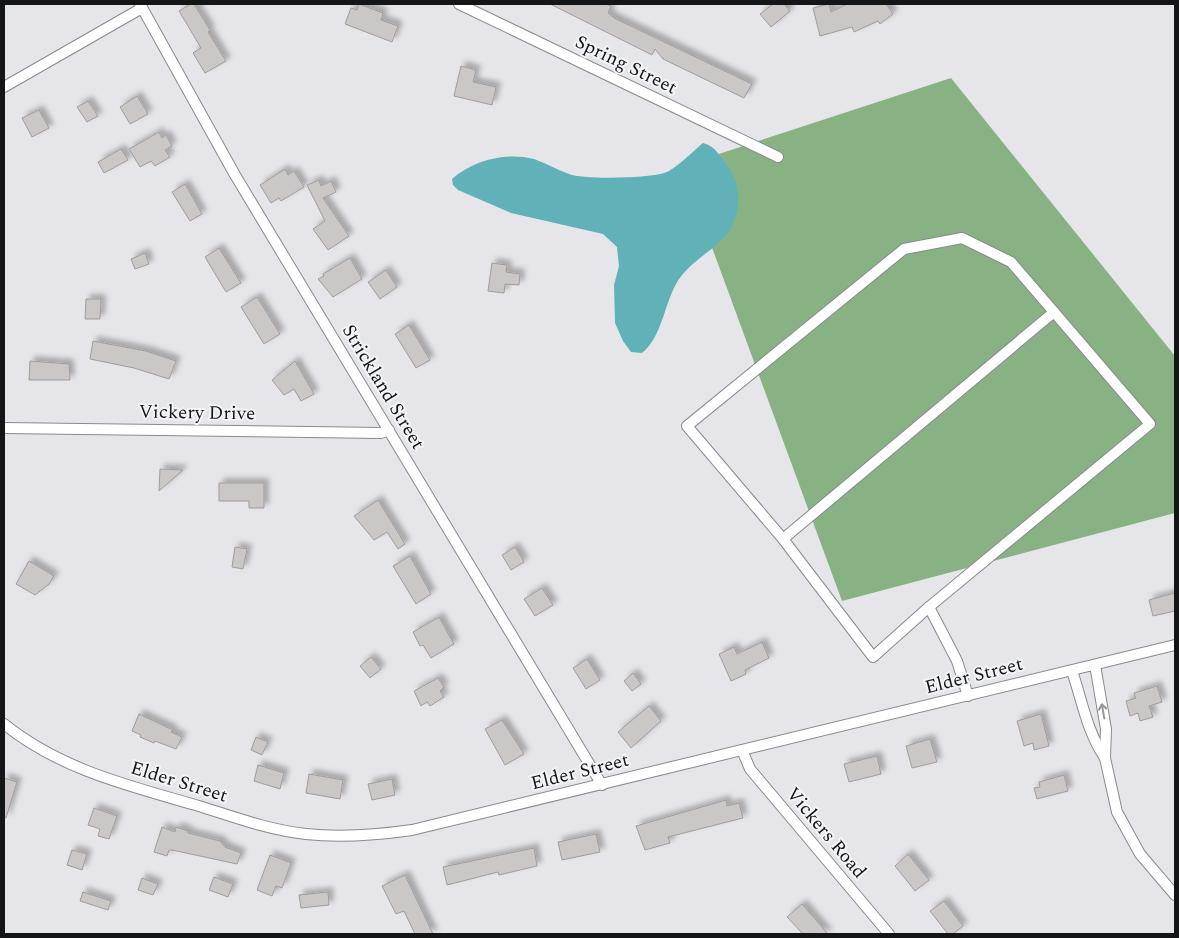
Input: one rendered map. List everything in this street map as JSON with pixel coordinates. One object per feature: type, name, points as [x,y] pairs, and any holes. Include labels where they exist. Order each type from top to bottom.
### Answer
[{"type":"street","name":"Spring Street","points":[[459,4],[778,157]]},
{"type":"street","points":[[4,87],[141,6]]},
{"type":"street","name":"Strickland Street","points":[[141,6],[235,175],[602,784]]},
{"type":"street","points":[[962,238],[1011,262],[1054,312],[1150,424],[930,607],[873,657],[783,539],[687,426],[904,249],[962,238]]},
{"type":"street","points":[[783,539],[1054,312]]},
{"type":"street","name":"Vickery Drive","points":[[4,428],[382,433],[388,430]]},
{"type":"street","points":[[930,607],[957,661],[968,696]]},
{"type":"street","name":"Elder Street","points":[[4,724],[42,750],[98,776],[267,827],[306,834],[357,836],[412,830],[1175,645]]},
{"type":"street","points":[[1095,665],[1106,729],[1105,758],[1117,812],[1140,854],[1175,895]]},
{"type":"street","points":[[1072,671],[1089,727],[1096,744],[1105,758]]},
{"type":"street","name":"Vickers Road","points":[[742,750],[750,770],[889,934]]},
{"type":"green space","points":[[951,78],[1175,356],[1175,513],[842,601],[682,166]]},
{"type":"water","points":[[703,143],[718,153],[734,176],[738,199],[735,219],[721,241],[691,265],[682,275],[671,294],[654,339],[642,353],[631,352],[623,341],[615,323],[614,285],[619,266],[617,247],[603,234],[511,213],[458,190],[453,185],[452,179],[480,162],[512,156],[534,159],[577,176],[616,178],[656,175],[673,168]]},
{"type":"building","points":[[194,4],[210,30],[208,32],[226,61],[205,73],[193,53],[201,48],[179,11]]},
{"type":"building","points":[[359,4],[383,13],[381,20],[398,26],[392,42],[345,24],[351,8],[357,10]]},
{"type":"building","points":[[550,4],[605,4],[611,6],[608,13],[614,18],[752,84],[744,98],[663,59],[655,49],[652,55]]},
{"type":"building","points":[[773,4],[784,4],[790,11],[771,27],[760,14]]},
{"type":"building","points":[[829,4],[831,12],[847,4],[886,4],[893,14],[880,24],[878,21],[854,32],[852,27],[820,36],[813,8]]},
{"type":"building","points":[[461,66],[476,70],[473,82],[496,87],[492,105],[454,96]]},
{"type":"building","points":[[137,96],[148,114],[130,124],[120,107]]},
{"type":"building","points":[[88,101],[98,116],[87,122],[77,107]]},
{"type":"building","points":[[39,110],[49,128],[32,137],[22,118]]},
{"type":"building","points":[[159,132],[162,138],[166,135],[172,146],[165,150],[170,157],[155,166],[151,161],[140,167],[129,149]]},
{"type":"building","points":[[121,149],[128,160],[104,173],[98,162]]},
{"type":"building","points":[[285,169],[288,175],[294,171],[304,187],[281,201],[279,198],[271,203],[260,185]]},
{"type":"building","points":[[319,180],[321,186],[331,181],[336,192],[323,198],[349,236],[328,250],[313,229],[325,221],[307,185]]},
{"type":"building","points":[[185,184],[202,214],[190,221],[172,192]]},
{"type":"building","points":[[219,248],[241,283],[226,292],[205,257]]},
{"type":"building","points":[[145,253],[149,264],[135,269],[131,259]]},
{"type":"building","points":[[350,258],[362,279],[333,297],[318,279]]},
{"type":"building","points":[[492,263],[507,265],[506,272],[520,274],[519,285],[505,284],[504,293],[488,291]]},
{"type":"building","points":[[386,270],[397,287],[380,299],[368,282]]},
{"type":"building","points":[[257,297],[280,334],[264,344],[241,307]]},
{"type":"building","points":[[86,299],[101,299],[100,319],[85,319]]},
{"type":"building","points":[[409,325],[430,360],[416,368],[395,334]]},
{"type":"building","points":[[93,341],[146,351],[176,361],[169,379],[134,368],[90,359]]},
{"type":"building","points":[[30,361],[69,364],[70,380],[29,380]]},
{"type":"building","points":[[295,361],[314,394],[301,401],[294,389],[284,395],[272,380]]},
{"type":"building","points":[[160,469],[183,470],[159,491]]},
{"type":"building","points":[[219,483],[264,483],[264,508],[249,508],[249,501],[219,501]]},
{"type":"building","points":[[378,500],[405,544],[398,549],[387,532],[374,540],[354,516]]},
{"type":"building","points":[[235,547],[247,549],[243,569],[232,567]]},
{"type":"building","points":[[515,547],[524,562],[511,570],[502,555]]},
{"type":"building","points":[[410,556],[431,594],[416,604],[393,566]]},
{"type":"building","points":[[29,561],[54,576],[49,584],[35,595],[16,584]]},
{"type":"building","points":[[542,588],[553,605],[535,616],[524,599]]},
{"type":"building","points":[[1175,593],[1175,611],[1153,616],[1149,600]]},
{"type":"building","points":[[439,617],[454,644],[431,658],[423,645],[420,646],[413,632]]},
{"type":"building","points":[[762,642],[769,658],[745,670],[746,674],[731,681],[719,654],[734,647],[737,654]]},
{"type":"building","points":[[371,657],[381,669],[370,678],[360,666]]},
{"type":"building","points":[[587,659],[600,680],[586,689],[573,668]]},
{"type":"building","points":[[633,673],[641,684],[632,691],[624,681]]},
{"type":"building","points":[[438,678],[444,687],[440,691],[444,697],[430,706],[427,702],[421,706],[414,691]]},
{"type":"building","points":[[1157,686],[1162,702],[1149,706],[1153,717],[1140,721],[1138,713],[1130,716],[1126,701],[1136,698],[1134,693]]},
{"type":"building","points":[[649,706],[661,721],[631,748],[618,732]]},
{"type":"building","points":[[139,714],[173,730],[171,732],[182,737],[176,749],[155,741],[154,743],[132,731]]},
{"type":"building","points":[[1041,714],[1049,746],[1034,750],[1033,743],[1024,746],[1017,721]]},
{"type":"building","points":[[502,720],[524,754],[505,765],[485,729]]},
{"type":"building","points":[[256,737],[268,742],[262,755],[251,750]]},
{"type":"building","points":[[930,739],[937,762],[912,768],[906,746]]},
{"type":"building","points":[[877,756],[881,774],[849,782],[844,764]]},
{"type":"building","points":[[258,765],[284,773],[280,789],[254,781]]},
{"type":"building","points":[[309,774],[343,780],[340,799],[306,793]]},
{"type":"building","points":[[1064,775],[1068,791],[1037,799],[1034,788],[1040,787],[1039,782]]},
{"type":"building","points":[[4,778],[17,782],[6,818],[4,817]]},
{"type":"building","points":[[392,779],[395,795],[372,800],[368,784]]},
{"type":"building","points":[[726,800],[727,806],[739,803],[743,818],[668,837],[670,843],[645,850],[636,826]]},
{"type":"building","points":[[94,808],[117,816],[109,839],[98,836],[100,829],[88,825]]},
{"type":"building","points":[[162,827],[175,832],[176,827],[188,831],[188,833],[220,841],[225,847],[241,853],[237,864],[172,850],[169,850],[167,856],[154,852]]},
{"type":"building","points":[[596,834],[600,852],[562,860],[558,842]]},
{"type":"building","points":[[534,848],[537,866],[499,875],[498,872],[447,885],[443,867]]},
{"type":"building","points":[[72,850],[87,854],[82,870],[67,865]]},
{"type":"building","points":[[908,854],[929,880],[915,891],[895,866]]},
{"type":"building","points":[[270,855],[291,863],[282,888],[276,886],[272,896],[257,890]]},
{"type":"building","points":[[405,875],[433,934],[415,934],[404,911],[396,914],[382,886]]},
{"type":"building","points":[[214,877],[233,884],[228,897],[209,890]]},
{"type":"building","points":[[142,878],[158,884],[153,895],[138,890]]},
{"type":"building","points":[[83,892],[111,901],[108,910],[80,901]]},
{"type":"building","points":[[328,892],[329,905],[301,908],[299,895]]},
{"type":"building","points":[[944,901],[963,926],[953,934],[948,934],[930,911]]},
{"type":"building","points":[[802,904],[828,934],[803,934],[787,917]]}]
